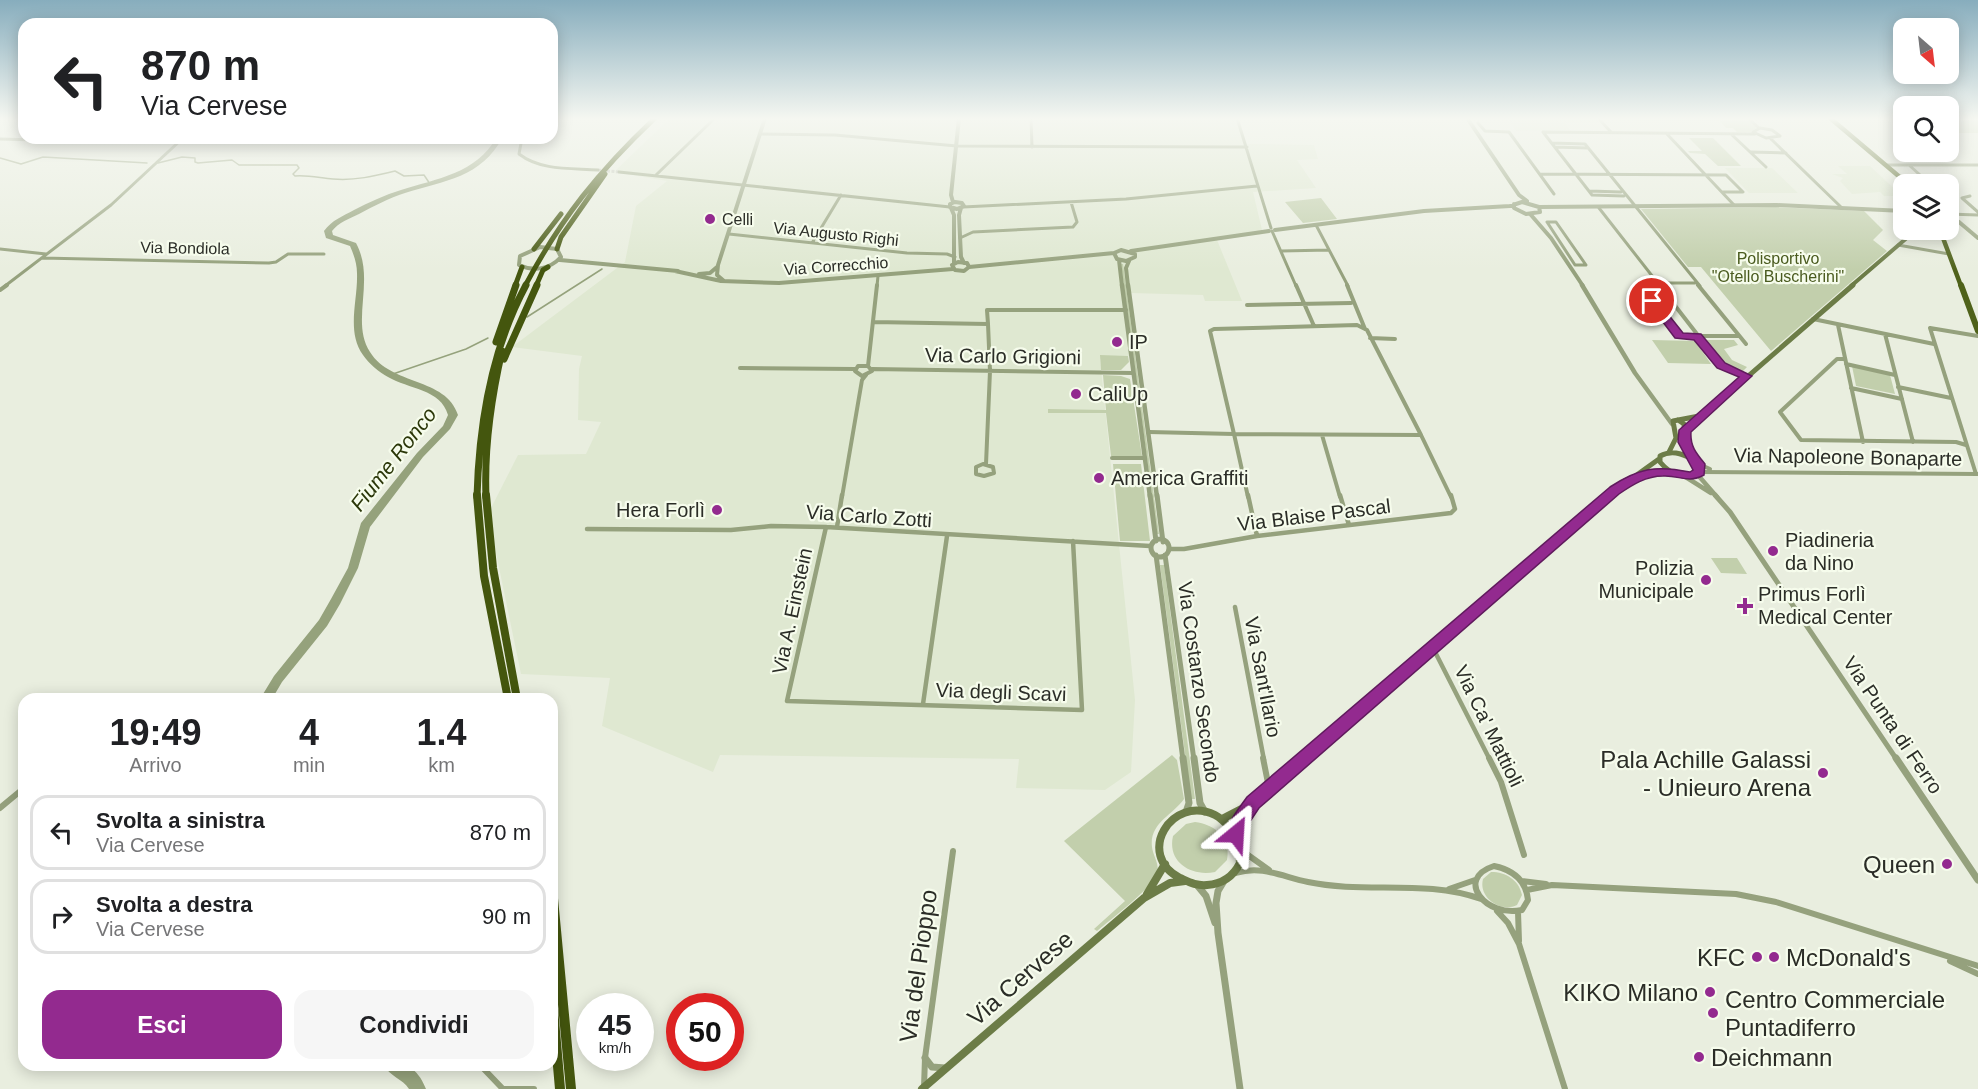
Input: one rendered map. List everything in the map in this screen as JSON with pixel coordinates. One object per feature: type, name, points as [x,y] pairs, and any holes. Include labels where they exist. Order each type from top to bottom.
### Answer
[{"type":"highway","points":[[534,249],[568,205],[605,169]]},
{"type":"highway","points":[[551,242],[569,216],[610,169]]},
{"type":"highway","points":[[557,249],[561,237],[605,174]]},
{"type":"highway","points":[[507,693],[485,583],[477,502],[479,437],[494,372],[532,273],[593,181]]},
{"type":"highway","points":[[494,372],[489,368],[497,337],[522,267]]},
{"type":"highway","points":[[516,693],[494,587],[485,502],[488,426],[494,372],[543,270],[548,267]]},
{"type":"highway","points":[[558,945],[571,1089]]},
{"type":"highway","points":[[558,1061],[560,1089]]},
{"type":"main road","points":[[1685,430],[1904,240]]},
{"type":"main road","points":[[1944,240],[1978,331]]},
{"type":"main road","points":[[1669,452],[1676,438],[1673,421],[1691,420],[1702,415]]},
{"type":"main road","points":[[1630,480],[1658,471],[1684,476],[1698,470],[1684,442],[1684,424],[1678,420]]},
{"type":"main road","points":[[1222,819],[1253,803],[1614,490],[1653,465],[1663,454],[1680,453],[1692,459]]},
{"type":"main road","points":[[1659,459],[1663,466],[1672,473]]},
{"type":"main road","points":[[1236,834],[1239,823],[1253,803]]},
{"type":"main road","points":[[1186,812],[1205,812],[1222,819],[1236,834],[1241,859],[1233,874],[1224,881],[1211,885],[1197,885],[1185,881],[1165,864],[1158,842],[1160,831],[1175,815],[1186,812]]},
{"type":"main road","name":"Via Cervese","points":[[1144,898],[1161,874],[1165,864]]},
{"type":"main road","name":"Via Cervese","points":[[923,1088],[1144,898],[1170,883],[1185,881]]},
{"type":"street","points":[[0,290],[111,205],[150,169]]},
{"type":"street","points":[[586,169],[598,170]]},
{"type":"street","points":[[656,175],[662,169]]},
{"type":"street","points":[[723,282],[717,275],[718,265],[750,169]]},
{"type":"street","points":[[953,267],[955,257],[954,215],[951,195],[955,169]]},
{"type":"street","points":[[1253,169],[1272,230],[1314,326]]},
{"type":"street","points":[[1501,169],[1519,195],[1539,207],[1634,208],[1734,205],[1893,210]]},
{"type":"street","points":[[1536,169],[1554,194]]},
{"type":"street","points":[[1572,169],[1592,195],[1624,196]]},
{"type":"street","points":[[1604,169],[1746,344]]},
{"type":"street","points":[[1701,169],[1734,205]]},
{"type":"street","points":[[1802,169],[1842,208]]},
{"type":"street","points":[[619,172],[951,205],[1126,199],[1257,186]]},
{"type":"street","points":[[1540,174],[1726,175],[1743,192],[1722,192]]},
{"type":"street","points":[[953,190],[962,205]]},
{"type":"street","points":[[1589,191],[1621,192]]},
{"type":"street","points":[[812,243],[841,195]]},
{"type":"street","points":[[1516,205],[1519,195]]},
{"type":"street","points":[[1970,196],[1962,198],[1978,214]]},
{"type":"street","points":[[960,238],[973,232],[1073,227],[1077,222],[1071,202]]},
{"type":"street","points":[[1156,541],[1126,310],[1116,257],[1120,250],[1131,251],[1424,211],[1532,203]]},
{"type":"street","points":[[951,205],[962,205]]},
{"type":"street","points":[[962,205],[958,215],[961,257],[969,267]]},
{"type":"street","points":[[1516,205],[1531,215],[1568,265],[1660,409],[1672,424]]},
{"type":"street","points":[[1531,215],[1540,212],[1539,207]]},
{"type":"street","points":[[1599,208],[1721,365],[1746,376]]},
{"type":"street","points":[[1959,215],[1978,214]]},
{"type":"street","points":[[1568,265],[1575,265],[1586,265],[1556,222],[1547,222],[1575,265]]},
{"type":"street","points":[[1959,222],[1978,238]]},
{"type":"street","points":[[1149,432],[1421,435],[1365,329],[1316,225]]},
{"type":"street","points":[[959,227],[973,232]]},
{"type":"street","name":"Via Augusto Righi","points":[[729,234],[907,254],[940,253],[955,257]]},
{"type":"street","points":[[1898,245],[1949,254]]},
{"type":"street","points":[[560,260],[562,254],[557,249],[547,247],[534,249],[520,256],[518,262],[522,267],[534,269],[548,267],[560,260],[704,274],[714,270],[718,265]]},
{"type":"street","name":"Via Augusto Righi","points":[[940,253],[954,248]]},
{"type":"street","points":[[0,249],[46,254]]},
{"type":"street","points":[[1146,249],[1129,261],[1126,268],[1163,542]]},
{"type":"street","points":[[1281,251],[1329,250]]},
{"type":"street","points":[[1131,251],[1135,254],[1135,258]]},
{"type":"street","name":"Via Bondiola","points":[[42,258],[269,263],[276,262],[288,254],[324,254]]},
{"type":"street","name":"Via Correcchio","points":[[953,267],[964,271],[969,267],[1104,256],[1129,261]]},
{"type":"street","name":"Via Correcchio","points":[[675,271],[723,282],[801,282],[878,276],[953,267],[964,263]]},
{"type":"street","points":[[837,527],[862,380],[870,368],[878,276]]},
{"type":"street","points":[[1695,283],[1639,283],[1679,336],[1738,336]]},
{"type":"street","points":[[1247,305],[1351,303]]},
{"type":"street","points":[[986,464],[990,371],[987,310],[1126,310]]},
{"type":"street","points":[[1814,318],[1840,333]]},
{"type":"street","points":[[1814,318],[1934,344]]},
{"type":"street","points":[[873,322],[987,324]]},
{"type":"street","points":[[1823,322],[1830,323]]},
{"type":"street","points":[[1257,536],[1212,330],[1357,325],[1365,329]]},
{"type":"street","points":[[1838,325],[1863,442]]},
{"type":"street","points":[[1977,474],[1934,344],[1932,328],[1978,336]]},
{"type":"street","points":[[1885,334],[1913,442]]},
{"type":"street","points":[[1370,338],[1395,339]]},
{"type":"street","points":[[1895,375],[1837,359],[1780,412],[1801,440],[1956,442],[1966,445]]},
{"type":"street","name":"Via Carlo Grigioni","points":[[855,369],[858,366],[1133,373]]},
{"type":"street","points":[[740,368],[855,369],[857,374],[866,375]]},
{"type":"street","points":[[1898,387],[1951,398]]},
{"type":"street","points":[[1851,388],[1902,399]]},
{"type":"street","points":[[1660,409],[1678,420]]},
{"type":"street","points":[[1322,435],[1349,525]]},
{"type":"street","name":"Via Blaise Pascal","points":[[1170,549],[1184,549],[1257,536],[1451,513],[1455,509],[1455,504],[1421,435]]},
{"type":"street","points":[[1112,458],[1145,458]]},
{"type":"street","name":"Via Napoleone Bonaparte","points":[[1698,470],[1977,474]]},
{"type":"street","name":"Via Punta di Ferro","points":[[1698,470],[1978,880]]},
{"type":"street","name":"Via Punta di Ferro","points":[[1684,476],[1719,499]]},
{"type":"street","name":"Via Carlo Zotti","points":[[587,529],[730,530],[771,526],[837,527],[947,536],[1150,546]]},
{"type":"street","name":"Via A. Einstein","points":[[787,701],[826,527]]},
{"type":"street","points":[[923,704],[947,536]]},
{"type":"street","name":"Via degli Scavi","points":[[787,701],[1082,710],[1073,541]]},
{"type":"street","points":[[1156,541],[1163,542],[1170,549],[1165,555],[1156,555],[1150,550],[1150,546],[1156,541]]},
{"type":"street","name":"Via Costanzo Secondo","points":[[1156,555],[1189,803],[1186,812]]},
{"type":"street","name":"Via Costanzo Secondo","points":[[1165,555],[1200,803],[1205,812]]},
{"type":"street","name":"Via Sant'Ilario","points":[[1234,608],[1268,783],[1272,787]]},
{"type":"street","name":"Via Ca' Mattioli","points":[[1433,648],[1501,782],[1524,855]]},
{"type":"street","points":[[0,808],[18,793]]},
{"type":"street","points":[[1241,850],[1271,872]]},
{"type":"street","name":"Via del Pioppo","points":[[923,1088],[953,851]]},
{"type":"street","points":[[1447,890],[1475,880],[1483,869],[1494,866],[1512,872],[1522,881],[1527,890],[1527,903],[1518,912],[1508,914],[1497,911]]},
{"type":"street","points":[[1233,874],[1249,869],[1271,872],[1307,882],[1344,887],[1447,890],[1481,898]]},
{"type":"street","points":[[1475,880],[1476,889],[1481,898],[1508,923],[1519,944],[1565,1089]]},
{"type":"street","points":[[1224,881],[1218,891],[1216,903],[1218,933],[1240,1089]]},
{"type":"street","points":[[1522,881],[1552,885],[1736,894],[1776,902],[1978,966]]},
{"type":"street","points":[[1197,885],[1206,896],[1218,933]]},
{"type":"street","points":[[1527,890],[1552,885]]},
{"type":"street","points":[[1518,912],[1519,944]]},
{"type":"street","points":[[1928,952],[1978,974]]},
{"type":"street","points":[[925,1058],[932,1067],[945,1068]]},
{"type":"street","points":[[486,1071],[504,1089],[534,1089]]},
{"type":"shaded area","points":[[617,169],[1303,169],[1316,188],[1253,192],[1263,234],[1217,240],[1242,301],[1205,301],[1203,295],[1131,293],[1138,355],[1100,359],[1135,700],[1131,772],[1105,790],[1016,788],[1019,759],[720,755],[713,772],[602,726],[610,678],[521,674],[488,514],[518,455],[586,454],[601,422],[578,420],[579,369],[582,356],[512,347],[625,262],[636,206],[667,181],[614,172]]},
{"type":"shaded area","points":[[1726,169],[1773,169],[1798,193],[1749,193]]},
{"type":"shaded area","points":[[1841,169],[1873,169],[1893,188],[1893,196],[1884,196],[1880,192],[1852,194],[1840,181],[1843,178],[1832,174],[1847,174]]},
{"type":"green space","points":[[1321,198],[1337,219],[1303,223],[1285,202]]},
{"type":"green space","name":"Polisportivo \"Otello Buscherini\"","points":[[1775,207],[1864,211],[1883,230],[1873,240],[1887,251],[1771,351],[1701,267],[1688,267],[1641,209]]},
{"type":"green space","points":[[1121,264],[1123,264],[1159,534],[1157,534]]},
{"type":"green space","points":[[1652,340],[1695,341],[1711,364],[1668,363]]},
{"type":"green space","points":[[1704,340],[1734,340],[1738,345],[1724,349],[1732,360],[1747,367],[1742,372],[1723,364]]},
{"type":"green space","points":[[1100,355],[1128,356],[1129,362],[1121,370],[1101,370]]},
{"type":"green space","points":[[1852,366],[1890,375],[1895,394],[1856,386]]},
{"type":"green space","points":[[1103,375],[1130,379],[1142,456],[1111,456],[1106,413],[1048,413],[1048,409],[1106,410]]},
{"type":"green space","points":[[1113,464],[1141,464],[1150,541],[1120,541]]},
{"type":"green space","points":[[1711,558],[1737,558],[1747,574],[1721,573]]},
{"type":"green space","points":[[1160,565],[1164,565],[1195,799],[1191,799]]},
{"type":"green space","points":[[1172,755],[1177,760],[1184,799],[1154,832],[1152,847],[1157,863],[1157,874],[1139,895],[1097,931],[1094,929],[1125,901],[1064,841]]},
{"type":"green space","points":[[1195,822],[1215,830],[1227,845],[1227,860],[1215,872],[1190,870],[1177,860],[1174,853],[1173,836],[1186,824]]},
{"type":"green space","points":[[1491,872],[1502,873],[1515,881],[1522,895],[1517,905],[1504,907],[1487,898],[1482,886],[1483,879]]},
{"type":"waterway","points":[[298,169],[293,174],[295,176],[341,179],[364,178],[395,171],[404,176],[424,175],[430,184]]},
{"type":"waterway","name":"Fiume Ronco","points":[[270,693],[278,679],[323,623],[336,601],[353,568],[365,526],[420,455],[447,427],[453,415],[445,399],[428,389],[390,375],[366,353],[360,341],[358,328],[361,286],[359,258],[353,245],[329,236],[328,231],[340,220],[377,202],[469,169]]},
{"type":"waterway","points":[[527,317],[602,269]]},
{"type":"waterway","points":[[390,375],[466,349],[488,338]]},
{"type":"waterway","name":"Fiume Ronco","points":[[401,1071],[412,1079],[418,1089]]},
{"type":"tunnel","points":[[598,170],[619,172]]},
{"type":"place","name":"Celli","points":[[710,219]]},
{"type":"place","name":"IP","points":[[1117,342]]},
{"type":"place","name":"CaliUp","points":[[1076,394]]},
{"type":"place","name":"America Graffiti","points":[[1099,478]]},
{"type":"place","name":"Hera Forlì","points":[[717,510]]},
{"type":"place","name":"Piadineria da Nino","points":[[1773,551]]},
{"type":"place","name":"Polizia Municipale","points":[[1706,580]]},
{"type":"place","name":"Primus Forlì Medical Center","points":[[1745,606]]},
{"type":"place","name":"Pala Achille Galassi - Unieuro Arena","points":[[1823,773]]},
{"type":"place","name":"Queen","points":[[1947,864]]},
{"type":"place","name":"KFC","points":[[1757,957]]},
{"type":"place","name":"McDonald's","points":[[1774,957]]},
{"type":"place","name":"KIKO Milano","points":[[1710,992]]},
{"type":"place","name":"Centro Commerciale Puntadiferro","points":[[1713,1013]]},
{"type":"place","name":"Deichmann","points":[[1699,1057]]},
{"type":"route","points":[[1236,834],[1239,823],[1253,803],[1614,490],[1630,480],[1658,471],[1684,476],[1700,472],[1699,464],[1692,459],[1684,442],[1685,430],[1746,376],[1721,365],[1698,337],[1679,336],[1652,301]]}]
